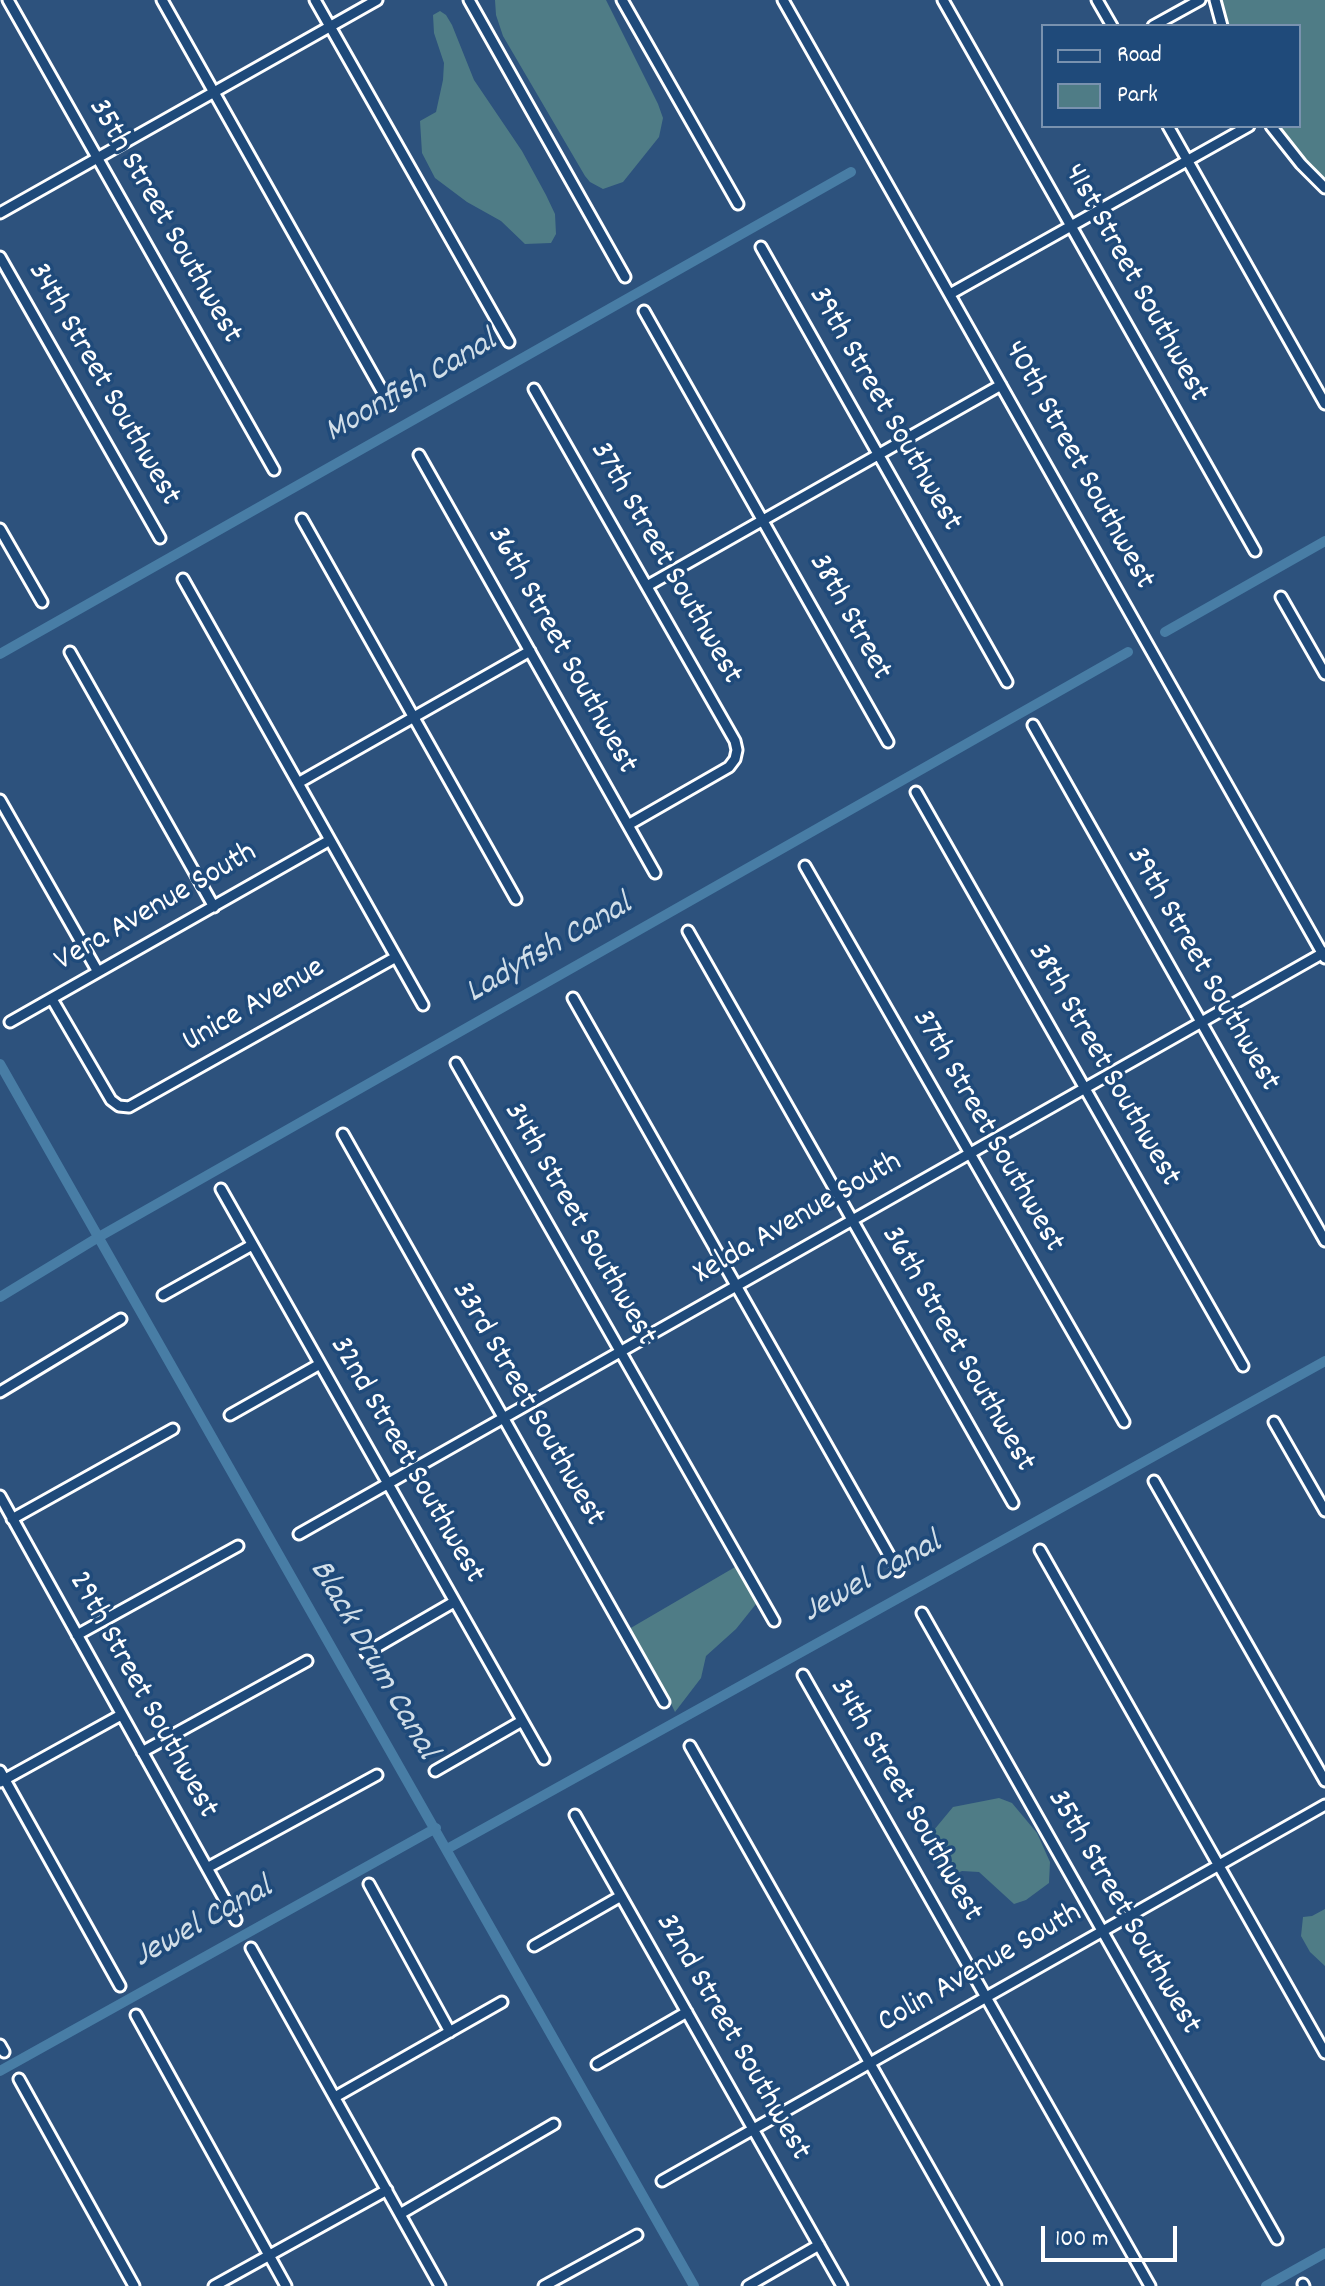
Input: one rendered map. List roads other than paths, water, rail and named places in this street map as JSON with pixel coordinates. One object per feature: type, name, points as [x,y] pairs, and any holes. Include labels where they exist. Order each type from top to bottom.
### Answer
[{"type":"street","name":"35th Street Southwest","points":[[8,0],[274,470]]},
{"type":"street","points":[[162,0],[390,405]]},
{"type":"street","points":[[315,0],[509,342]]},
{"type":"street","points":[[0,213],[377,0]]},
{"type":"street","points":[[469,0],[625,277]]},
{"type":"street","points":[[622,0],[738,204]]},
{"type":"street","name":"40th Street Southwest","points":[[783,0],[1324,954]]},
{"type":"street","name":"41st Street Southwest","points":[[943,0],[1255,551]]},
{"type":"street","points":[[1097,0],[1111,24]]},
{"type":"street","points":[[1157,24],[1200,0]]},
{"type":"street","points":[[1215,0],[1221,24]]},
{"type":"street","points":[[1169,128],[1325,404]]},
{"type":"street","points":[[950,294],[1246,128]]},
{"type":"street","points":[[1273,128],[1325,188]]},
{"type":"street","name":"39th Street Southwest","points":[[761,247],[1007,682]]},
{"type":"street","name":"34th Street Southwest","points":[[0,257],[160,538]]},
{"type":"street","points":[[644,311],[763,520]]},
{"type":"street","points":[[647,586],[1001,385]]},
{"type":"street","name":"37th Street Southwest","points":[[534,389],[735,741],[737,750],[729,767],[628,825]]},
{"type":"street","name":"36th Street Southwest","points":[[419,455],[655,873]]},
{"type":"street","points":[[302,519],[516,899]]},
{"type":"street","name":"38th Street","points":[[763,520],[888,742]]},
{"type":"street","points":[[0,529],[42,602]]},
{"type":"street","points":[[183,579],[423,1005]]},
{"type":"street","points":[[1281,597],[1325,674]]},
{"type":"street","points":[[298,783],[530,651]]},
{"type":"street","points":[[70,652],[214,907]]},
{"type":"street","name":"39th Street Southwest","points":[[1033,725],[1325,1241]]},
{"type":"street","name":"38th Street Southwest","points":[[916,792],[1243,1366]]},
{"type":"street","points":[[0,800],[98,972]]},
{"type":"street","name":"Vera Avenue South","points":[[10,1022],[330,840]]},
{"type":"street","name":"37th Street Southwest","points":[[805,866],[1124,1422]]},
{"type":"street","name":"36th Street Southwest","points":[[688,931],[1013,1503]]},
{"type":"street","name":"Xelda Avenue South","points":[[299,1534],[1324,954]]},
{"type":"street","name":"Unice Avenue","points":[[52,999],[111,1100],[119,1106],[129,1107],[396,957]]},
{"type":"street","points":[[573,998],[898,1571]]},
{"type":"street","name":"34th Street Southwest","points":[[456,1063],[774,1621]]},
{"type":"street","name":"33rd Street Southwest","points":[[343,1134],[664,1702]]},
{"type":"street","name":"32nd Street Southwest","points":[[221,1189],[544,1759]]},
{"type":"street","points":[[163,1295],[252,1245]]},
{"type":"street","points":[[0,1392],[121,1319]]},
{"type":"street","points":[[230,1415],[320,1364]]},
{"type":"street","points":[[1274,1422],[1325,1511]]},
{"type":"street","points":[[12,1519],[173,1429]]},
{"type":"street","points":[[1154,1481],[1325,1781]]},
{"type":"street","name":"29th Street Southwest","points":[[0,1496],[236,1920]]},
{"type":"street","points":[[77,1635],[238,1546]]},
{"type":"street","points":[[1040,1550],[1325,2053]]},
{"type":"street","points":[[366,1653],[454,1602]]},
{"type":"street","name":"35th Street Southwest","points":[[922,1613],[1277,2239]]},
{"type":"street","points":[[142,1752],[307,1661]]},
{"type":"street","name":"34th Street Southwest","points":[[803,1675],[1150,2286]]},
{"type":"street","points":[[120,1986],[2,1778],[121,1715]]},
{"type":"street","points":[[435,1771],[522,1721]]},
{"type":"street","points":[[690,1746],[996,2286]]},
{"type":"street","points":[[207,1868],[377,1775]]},
{"type":"street","name":"Colin Avenue South","points":[[662,2181],[1325,1805]]},
{"type":"street","name":"32nd Street Southwest","points":[[575,1815],[842,2286]]},
{"type":"street","points":[[369,1884],[450,2032]]},
{"type":"street","points":[[534,1946],[621,1896]]},
{"type":"street","points":[[251,1948],[440,2286]]},
{"type":"street","points":[[335,2097],[502,2002]]},
{"type":"street","points":[[597,2064],[687,2012]]},
{"type":"street","points":[[136,2015],[286,2286]]},
{"type":"street","points":[[19,2079],[134,2286]]},
{"type":"street","points":[[400,2214],[554,2124]]},
{"type":"street","points":[[214,2286],[387,2190]]},
{"type":"street","points":[[544,2286],[637,2235]]},
{"type":"street","points":[[748,2286],[819,2245]]},
{"type":"waterway","name":"Moonfish Canal","points":[[0,654],[851,172]]},
{"type":"waterway","name":"Ladyfish Canal","points":[[1165,632],[1325,541]]},
{"type":"waterway","name":"Ladyfish Canal","points":[[0,1297],[97,1238],[1128,652]]},
{"type":"waterway","name":"Black Drum Canal","points":[[0,1064],[694,2286]]},
{"type":"waterway","name":"Jewel Canal","points":[[447,1849],[1325,1361]]},
{"type":"waterway","name":"Jewel Canal","points":[[0,2071],[436,1828]]},
{"type":"waterway","points":[[1266,2286],[1325,2253]]}]
